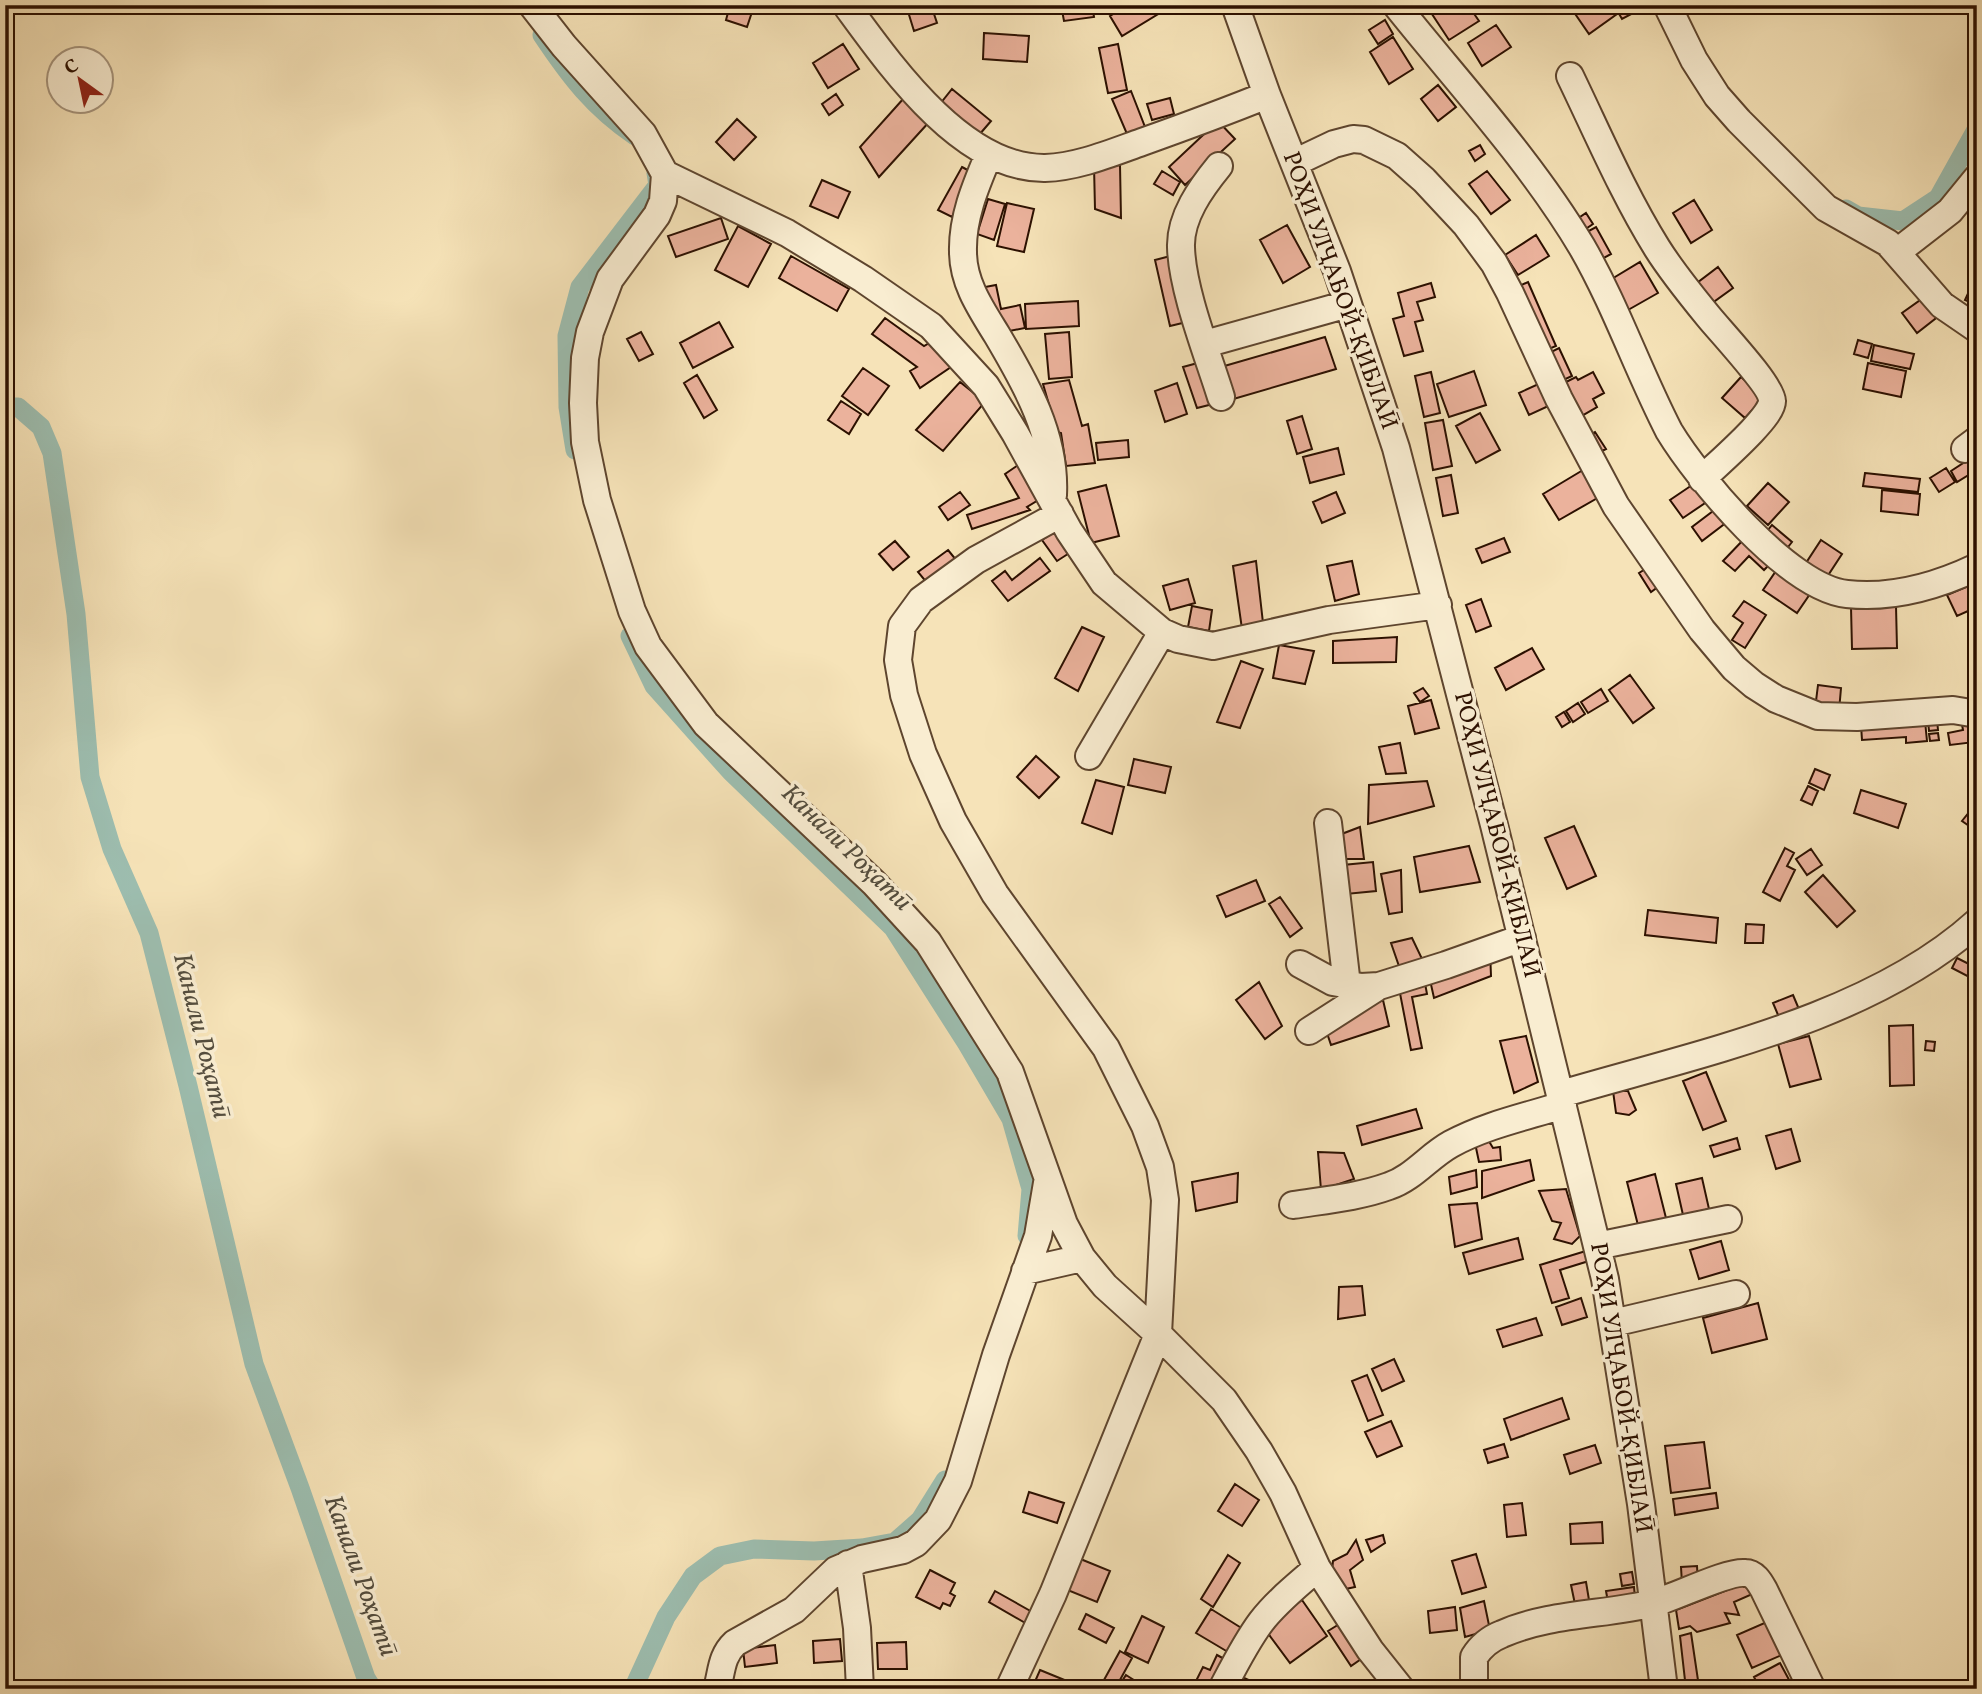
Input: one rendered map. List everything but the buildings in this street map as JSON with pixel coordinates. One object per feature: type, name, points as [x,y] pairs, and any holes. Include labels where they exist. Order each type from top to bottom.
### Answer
[{"type":"street","points":[[532,5],[564,46],[643,134],[665,174],[663,201],[657,215],[610,279],[590,332],[583,403],[585,442],[597,500],[632,611],[648,646],[706,724],[874,883],[928,942],[1010,1072],[1067,1231],[1082,1258],[1105,1286],[1158,1334],[1224,1401],[1259,1451],[1300,1528],[1317,1568],[1370,1650],[1401,1689]]},
{"type":"street","points":[[846,5],[894,70],[921,101],[989,153],[1017,164],[1044,168],[1076,164],[1266,95]]},
{"type":"street","name":"РОҲИ УЛҶАБОЙ-ҚИБЛАӢ","points":[[1235,5],[1266,95],[1338,271],[1396,448],[1438,605],[1562,1100],[1614,1323],[1664,1689]]},
{"type":"street","points":[[1396,5],[1523,161],[1563,217],[1596,273],[1669,431],[1702,479],[1732,513],[1790,566],[1822,587],[1845,594],[1882,594],[1923,589],[1977,567]]},
{"type":"street","points":[[1667,5],[1694,60],[1717,96],[1739,121],[1826,208],[1888,243],[1942,305],[1977,329]]},
{"type":"street","points":[[1570,76],[1626,192],[1658,249],[1683,285],[1761,379],[1773,399],[1772,406],[1758,425],[1702,479]]},
{"type":"street","points":[[1294,163],[1334,144],[1353,139],[1364,140],[1397,156],[1424,180],[1466,225],[1494,263],[1559,399],[1616,506],[1702,630],[1734,667],[1754,685],[1776,699],[1818,716],[1857,717],[1953,710],[1977,715]]},
{"type":"street","points":[[989,153],[972,197],[964,229],[963,254],[970,289],[1038,412],[1049,448],[1057,507]]},
{"type":"street","points":[[1219,166],[1192,205],[1181,245],[1184,271],[1220,397]]},
{"type":"street","points":[[665,174],[787,233],[863,279],[930,326],[986,386],[1086,559],[1104,583],[1162,632],[1178,639],[1213,646],[1329,620],[1438,605]]},
{"type":"street","points":[[1897,253],[1950,211],[1977,178]]},
{"type":"street","points":[[1205,344],[1348,304]]},
{"type":"street","points":[[1009,1689],[1053,1594],[1158,1334],[1165,1200],[1160,1167],[1145,1126],[1106,1048],[995,894],[953,821],[923,754],[904,695],[898,660],[902,626],[921,600],[1057,507]]},
{"type":"street","points":[[1089,756],[1162,632]]},
{"type":"street","points":[[1328,823],[1347,985]]},
{"type":"street","points":[[1293,1205],[1391,1186],[1410,1175],[1448,1145],[1472,1134],[1562,1100],[1797,1025],[1877,988],[1927,960],[1961,937],[1977,922]]},
{"type":"street","points":[[1309,1031],[1379,986],[1522,938]]},
{"type":"street","points":[[1300,964],[1333,982],[1379,986]]},
{"type":"street","points":[[717,1689],[722,1662],[727,1650],[735,1643],[794,1611],[836,1570],[848,1564],[902,1550],[916,1543],[938,1520],[958,1481],[996,1355],[1038,1236],[1048,1177]]},
{"type":"street","points":[[1597,1246],[1728,1219]]},
{"type":"street","points":[[1026,1271],[1082,1258]]},
{"type":"street","points":[[1614,1323],[1736,1294]]},
{"type":"street","points":[[848,1564],[857,1629],[860,1689]]},
{"type":"street","points":[[1223,1689],[1244,1648],[1262,1621],[1317,1568]]},
{"type":"street","points":[[1474,1689],[1474,1657],[1488,1641],[1503,1633],[1567,1618],[1653,1603],[1740,1573],[1750,1574],[1764,1590],[1812,1689]]},
{"type":"waterway","name":"Канали Роҳатӣ","points":[[542,35],[583,90],[635,136]]},
{"type":"waterway","name":"Канали Роҳатӣ","points":[[1846,209],[1858,216],[1903,221],[1938,198],[1977,128]]},
{"type":"waterway","name":"Канали Роҳатӣ","points":[[575,450],[568,407],[567,336],[580,287],[658,185],[656,173]]},
{"type":"waterway","name":"Канали Роҳатӣ","points":[[5,407],[18,407],[41,427],[52,453],[76,614],[90,777],[112,849],[149,933],[254,1364],[366,1678],[373,1689]]},
{"type":"waterway","name":"Канали Роҳатӣ","points":[[630,636],[654,686],[731,772],[893,928],[1011,1119],[1031,1189],[1027,1236]]},
{"type":"waterway","name":"Канали Роҳатӣ","points":[[633,1689],[666,1617],[693,1576],[720,1556],[754,1549],[814,1551],[862,1548],[895,1542],[920,1520],[945,1480]]}]
